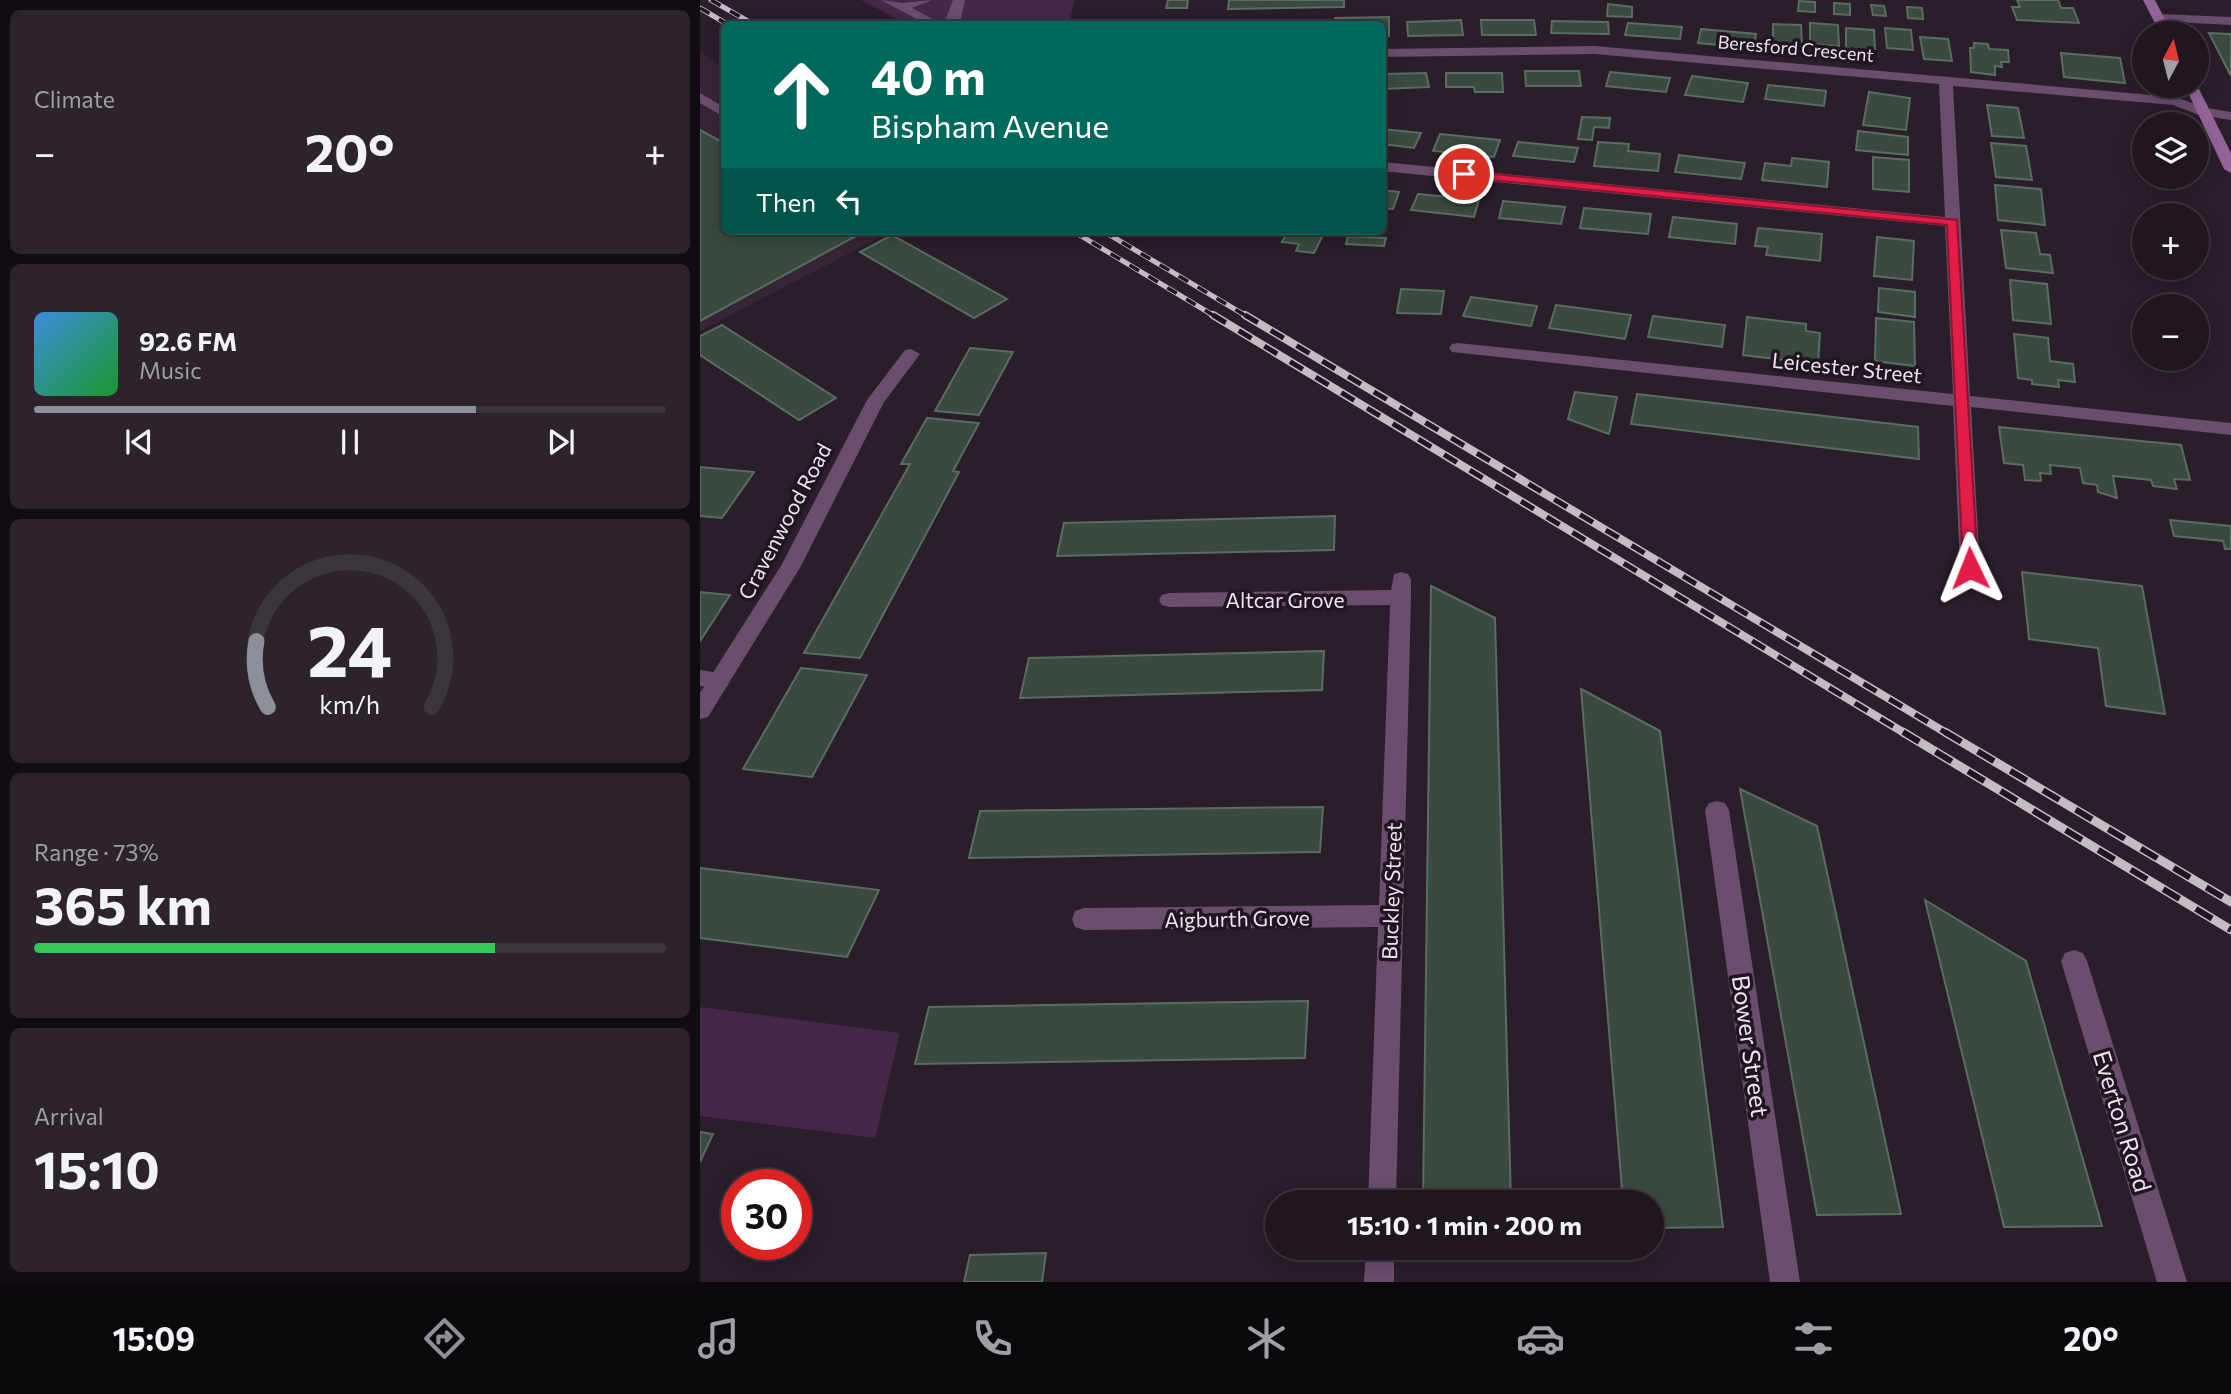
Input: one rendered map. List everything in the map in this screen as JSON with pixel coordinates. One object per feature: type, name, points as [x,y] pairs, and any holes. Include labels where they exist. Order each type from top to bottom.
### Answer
[{"type":"main road","points":[[2149,0],[2160,21]]},
{"type":"main road","points":[[2198,98],[2204,112]]},
{"type":"main road","points":[[2209,123],[2231,169]]},
{"type":"street","points":[[887,0],[929,21]]},
{"type":"street","points":[[900,6],[926,0]]},
{"type":"street","points":[[954,21],[959,0]]},
{"type":"street","points":[[2159,18],[2231,21]]},
{"type":"street","name":"Beresford Crescent","points":[[1386,53],[1595,50],[2175,102],[2204,112]]},
{"type":"street","points":[[1946,80],[1964,403],[1970,568]]},
{"type":"street","points":[[700,97],[721,111]]},
{"type":"street","name":"Beresford Crescent","points":[[2209,113],[2231,116]]},
{"type":"street","points":[[1386,166],[1952,222]]},
{"type":"street","name":"Leicester Street","points":[[1458,348],[2231,429]]},
{"type":"street","name":"Cravenwood Road","points":[[700,711],[710,679],[791,566],[876,400],[911,354]]},
{"type":"street","name":"Altcar Grove","points":[[1169,600],[1401,588]]},
{"type":"street","name":"Buckley Street","points":[[1382,1190],[1401,588]]},
{"type":"street","name":"Bower Street","points":[[1717,810],[1785,1282]]},
{"type":"street","name":"Aigburth Grove","points":[[1084,919],[1390,916]]},
{"type":"street","name":"Everton Road","points":[[2074,961],[2172,1282]]},
{"type":"street","points":[[1379,1282],[1380,1260]]},
{"type":"shaded area","points":[[861,0],[1075,0],[1070,21],[901,21]]},
{"type":"shaded area","points":[[700,52],[721,67],[721,235],[884,235],[700,331]]},
{"type":"shaded area","points":[[700,1007],[900,1033],[875,1138],[700,1116]]},
{"type":"building","points":[[1168,0],[1188,0],[1187,8],[1166,8]]},
{"type":"building","points":[[1229,0],[1344,0],[1344,7],[1228,9]]},
{"type":"building","points":[[2017,0],[2058,0],[2061,8],[2073,8],[2079,23],[2017,20],[2012,7],[2020,7]]},
{"type":"building","points":[[1799,1],[1815,2],[1815,12],[1798,11]]},
{"type":"building","points":[[1834,3],[1850,4],[1850,15],[1834,14]]},
{"type":"building","points":[[1608,4],[1632,7],[1632,17],[1607,16]]},
{"type":"building","points":[[1871,5],[1884,6],[1886,16],[1873,15]]},
{"type":"building","points":[[1907,7],[1922,8],[1923,19],[1908,18]]},
{"type":"building","points":[[1389,17],[1389,36],[1386,36],[1386,21],[1335,21],[1335,18]]},
{"type":"building","points":[[1461,20],[1463,35],[1408,36],[1407,22]]},
{"type":"building","points":[[1481,20],[1534,20],[1536,35],[1482,35]]},
{"type":"building","points":[[1552,21],[1608,22],[1609,34],[1551,33]]},
{"type":"building","points":[[1628,23],[1682,27],[1680,39],[1625,35]]},
{"type":"building","points":[[1810,23],[1838,25],[1839,46],[1810,44]]},
{"type":"building","points":[[1773,24],[1801,25],[1802,45],[1773,43]]},
{"type":"building","points":[[1846,28],[1874,30],[1875,51],[1846,49]]},
{"type":"building","points":[[1885,28],[1911,30],[1913,50],[1887,48]]},
{"type":"building","points":[[1701,29],[1756,34],[1754,48],[1698,43]]},
{"type":"building","points":[[2209,33],[2231,34],[2231,76]]},
{"type":"building","points":[[1920,37],[1948,39],[1952,61],[1924,59]]},
{"type":"building","points":[[1974,43],[1988,44],[1989,49],[2008,50],[2009,62],[2001,62],[2002,67],[1995,66],[1995,75],[1971,72],[1970,48],[1974,48]]},
{"type":"building","points":[[2061,53],[2120,58],[2125,83],[2064,77]]},
{"type":"building","points":[[1525,71],[1579,71],[1581,86],[1526,86]]},
{"type":"building","points":[[1610,72],[1670,78],[1666,92],[1606,86]]},
{"type":"building","points":[[1426,73],[1429,87],[1386,89],[1386,74]]},
{"type":"building","points":[[1446,73],[1502,73],[1503,92],[1475,92],[1474,87],[1446,87]]},
{"type":"building","points":[[1692,76],[1748,83],[1743,102],[1685,95]]},
{"type":"building","points":[[1768,85],[1826,91],[1824,106],[1765,99]]},
{"type":"building","points":[[1869,92],[1910,98],[1906,130],[1863,125]]},
{"type":"building","points":[[1987,105],[2018,108],[2024,138],[1992,136]]},
{"type":"building","points":[[1582,117],[1610,118],[1609,128],[1594,127],[1592,140],[1578,139]]},
{"type":"building","points":[[1386,129],[1421,133],[1414,148],[1386,144]]},
{"type":"building","points":[[700,130],[721,141],[721,235],[858,235],[700,321]]},
{"type":"building","points":[[1858,131],[1908,137],[1908,155],[1856,150]]},
{"type":"building","points":[[1440,134],[1500,140],[1494,157],[1433,151]]},
{"type":"building","points":[[1518,142],[1578,148],[1574,162],[1513,156]]},
{"type":"building","points":[[1598,142],[1629,144],[1628,151],[1660,154],[1658,171],[1594,166]]},
{"type":"building","points":[[1991,143],[2026,146],[2032,180],[1996,177]]},
{"type":"building","points":[[1679,155],[1745,163],[1741,179],[1675,172]]},
{"type":"building","points":[[1873,157],[1909,160],[1909,192],[1873,189]]},
{"type":"building","points":[[1792,158],[1829,162],[1827,187],[1762,180],[1765,163],[1791,166]]},
{"type":"building","points":[[1995,185],[2041,189],[2045,225],[1998,220]]},
{"type":"building","points":[[1386,190],[1399,192],[1393,209],[1386,208]]},
{"type":"building","points":[[1418,194],[1479,200],[1474,217],[1411,210]]},
{"type":"building","points":[[1503,201],[1565,207],[1561,224],[1499,218]]},
{"type":"building","points":[[1584,208],[1651,214],[1648,234],[1580,228]]},
{"type":"building","points":[[1673,217],[1737,224],[1735,244],[1669,237]]},
{"type":"building","points":[[1758,228],[1822,234],[1820,261],[1766,255],[1768,247],[1755,246]]},
{"type":"building","points":[[2001,230],[2036,233],[2040,254],[2050,255],[2053,273],[2006,268]]},
{"type":"building","points":[[892,235],[1007,299],[974,318],[860,252]]},
{"type":"building","points":[[1286,235],[1323,235],[1314,253],[1296,251],[1299,244],[1282,242]]},
{"type":"building","points":[[1348,236],[1386,238],[1384,246],[1346,244]]},
{"type":"building","points":[[1877,237],[1914,241],[1912,280],[1874,276]]},
{"type":"building","points":[[2010,280],[2047,284],[2051,324],[2013,320]]},
{"type":"building","points":[[1879,288],[1915,292],[1915,317],[1878,312]]},
{"type":"building","points":[[1401,289],[1444,291],[1441,314],[1397,313]]},
{"type":"building","points":[[1471,297],[1537,306],[1531,326],[1463,316]]},
{"type":"building","points":[[1556,305],[1631,315],[1625,339],[1549,328]]},
{"type":"building","points":[[1653,316],[1725,325],[1722,347],[1648,337]]},
{"type":"building","points":[[1747,317],[1806,324],[1806,331],[1820,333],[1818,364],[1743,355]]},
{"type":"building","points":[[1876,318],[1914,322],[1915,366],[1875,361]]},
{"type":"building","points":[[722,325],[836,398],[799,420],[700,355],[700,336]]},
{"type":"building","points":[[2014,334],[2048,338],[2050,361],[2073,364],[2075,382],[2058,380],[2059,387],[2032,384],[2032,380],[2018,378]]},
{"type":"building","points":[[970,348],[1013,352],[979,415],[935,411]]},
{"type":"building","points":[[1575,392],[1617,397],[1609,434],[1568,419]]},
{"type":"building","points":[[1637,394],[1918,427],[1919,459],[1631,424]]},
{"type":"building","points":[[927,418],[979,423],[953,471],[959,472],[860,658],[804,653],[910,464],[901,464]]},
{"type":"building","points":[[1999,427],[2181,445],[2190,480],[2174,479],[2177,489],[2153,486],[2151,480],[2113,476],[2117,498],[2098,492],[2097,485],[2083,483],[2080,468],[2050,465],[2051,474],[2040,473],[2041,481],[2025,480],[2023,465],[2004,463]]},
{"type":"building","points":[[700,467],[754,472],[722,518],[700,516]]},
{"type":"building","points":[[1335,516],[1334,550],[1057,556],[1064,523]]},
{"type":"building","points":[[2170,520],[2231,526],[2231,549],[2225,549],[2223,541],[2174,536]]},
{"type":"building","points":[[2022,572],[2142,586],[2165,714],[2106,706],[2098,648],[2029,639]]},
{"type":"building","points":[[1431,586],[1495,618],[1511,1190],[1423,1190]]},
{"type":"building","points":[[700,592],[730,595],[700,641]]},
{"type":"building","points":[[1324,651],[1322,690],[1020,698],[1029,658]]},
{"type":"building","points":[[801,668],[867,675],[812,777],[743,769]]},
{"type":"building","points":[[1581,689],[1660,731],[1723,1227],[1664,1228],[1664,1190],[1622,1190]]},
{"type":"building","points":[[1740,789],[1817,826],[1901,1214],[1817,1215]]},
{"type":"building","points":[[1323,807],[1320,852],[969,858],[980,811]]},
{"type":"building","points":[[700,868],[879,890],[847,957],[700,938]]},
{"type":"building","points":[[1925,900],[2026,961],[2102,1226],[2004,1227]]},
{"type":"building","points":[[1308,1001],[1305,1058],[915,1064],[929,1007]]},
{"type":"building","points":[[700,1132],[713,1134],[700,1162]]},
{"type":"building","points":[[1046,1253],[1042,1282],[964,1282],[970,1255]]},
{"type":"railway","points":[[711,0],[748,21]]},
{"type":"railway","points":[[700,8],[722,21]]},
{"type":"railway","points":[[1080,235],[1216,317]]},
{"type":"railway","points":[[1110,235],[1248,317]]},
{"type":"railway","points":[[1213,315],[1906,734]]},
{"type":"railway","points":[[1245,315],[1948,734]]},
{"type":"railway","points":[[1903,732],[2231,930]]},
{"type":"railway","points":[[1945,732],[2231,902]]},
{"type":"route","points":[[1464,174],[1952,222],[1970,568]]}]
